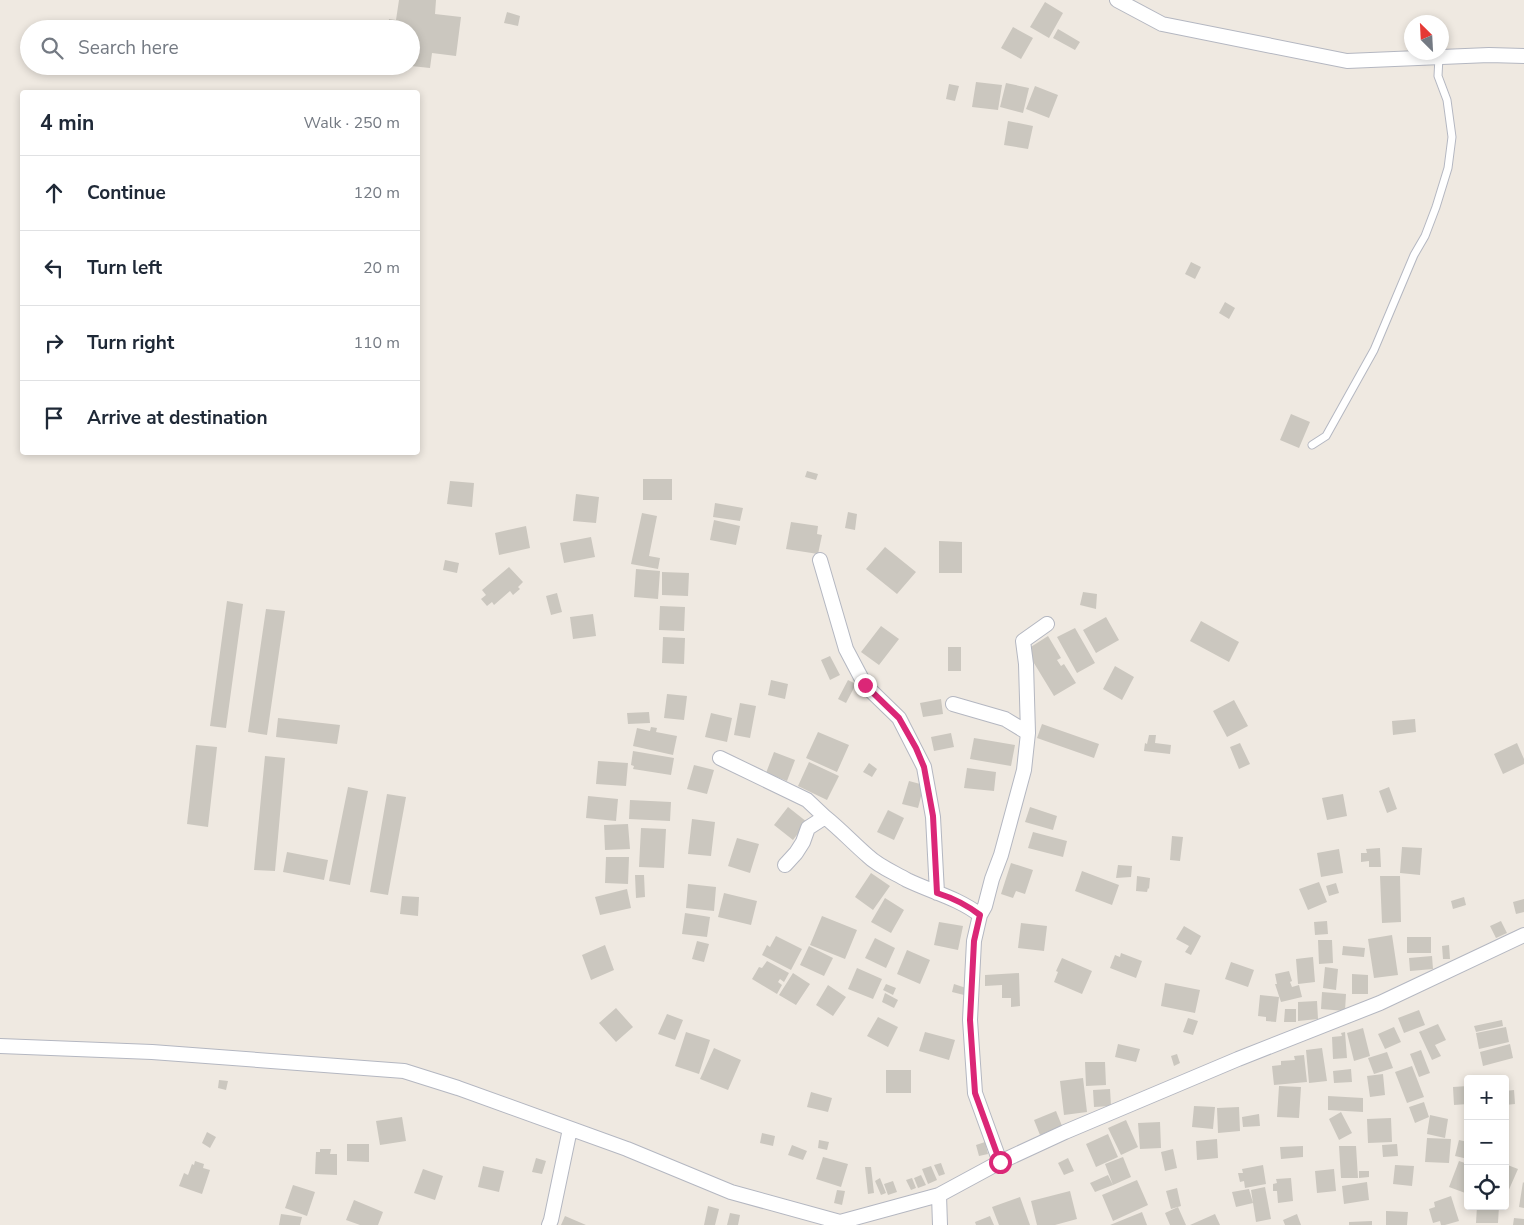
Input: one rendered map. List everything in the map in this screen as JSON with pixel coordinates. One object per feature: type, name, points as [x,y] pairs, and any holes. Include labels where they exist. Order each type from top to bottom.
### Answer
[{"type":"street","points":[[1117,0],[1162,24],[1347,61],[1404,59]]},
{"type":"street","points":[[1449,57],[1524,56]]},
{"type":"street","points":[[820,560],[846,649],[865,685],[899,718],[916,748],[924,767],[933,816],[937,893]]},
{"type":"street","points":[[1000,1162],[975,1093],[970,1020],[974,941],[980,915],[985,906],[1001,855],[1024,770],[1028,733],[1026,664],[1023,641],[1047,624]]},
{"type":"street","points":[[953,704],[1005,719],[1028,733]]},
{"type":"street","points":[[720,758],[807,800],[846,834],[869,858],[907,880],[951,897],[980,915]]},
{"type":"street","points":[[785,864],[803,842],[808,828],[826,817]]},
{"type":"street","points":[[0,1046],[152,1052],[404,1071],[627,1149],[731,1192],[840,1222],[939,1195],[1000,1162],[1065,1132],[1238,1059],[1380,1003],[1524,935]]},
{"type":"street","points":[[549,1225],[552,1220],[570,1129]]},
{"type":"street","points":[[938,1224],[939,1195]]},
{"type":"lane","points":[[1312,445],[1326,436],[1374,350],[1436,207],[1448,168],[1452,137],[1447,100],[1438,76],[1439,60]]},
{"type":"building","points":[[399,0],[436,0],[435,14],[461,17],[456,56],[432,53],[430,68],[420,67],[420,20],[396,20]]},
{"type":"building","points":[[1045,2],[1063,13],[1049,38],[1030,27]]},
{"type":"building","points":[[507,12],[520,16],[518,26],[504,23]]},
{"type":"building","points":[[1013,27],[1033,38],[1021,59],[1001,48]]},
{"type":"building","points":[[1058,29],[1080,42],[1075,50],[1053,38]]},
{"type":"building","points":[[976,82],[1002,85],[998,110],[972,107]]},
{"type":"building","points":[[1006,83],[1029,88],[1023,113],[1000,107]]},
{"type":"building","points":[[949,84],[959,86],[955,101],[946,99]]},
{"type":"building","points":[[1035,86],[1058,95],[1049,118],[1026,109]]},
{"type":"building","points":[[1008,121],[1033,126],[1028,149],[1004,145]]},
{"type":"building","points":[[1191,262],[1201,267],[1195,279],[1185,274]]},
{"type":"building","points":[[1225,302],[1235,308],[1229,319],[1219,313]]},
{"type":"building","points":[[1291,414],[1310,422],[1299,448],[1280,440]]},
{"type":"building","points":[[807,471],[818,474],[816,480],[805,477]]},
{"type":"building","points":[[643,479],[672,479],[672,500],[643,500]]},
{"type":"building","points":[[450,481],[474,483],[472,507],[447,504]]},
{"type":"building","points":[[576,494],[599,497],[596,523],[573,521]]},
{"type":"building","points":[[715,503],[743,508],[740,521],[713,517]]},
{"type":"building","points":[[848,512],[857,514],[855,530],[845,528]]},
{"type":"building","points":[[642,513],[657,516],[649,556],[660,558],[658,569],[631,564]]},
{"type":"building","points":[[714,520],[740,526],[736,545],[710,540]]},
{"type":"building","points":[[791,522],[818,526],[817,534],[822,535],[818,554],[786,549]]},
{"type":"building","points":[[526,526],[530,548],[499,555],[495,533]]},
{"type":"building","points":[[591,537],[595,557],[564,563],[560,543]]},
{"type":"building","points":[[939,541],[962,542],[962,573],[939,573]]},
{"type":"building","points":[[885,547],[916,572],[897,594],[866,569]]},
{"type":"building","points":[[445,560],[459,563],[457,573],[443,570]]},
{"type":"building","points":[[509,567],[523,582],[518,587],[520,589],[513,595],[510,591],[494,605],[492,602],[487,606],[481,599],[486,595],[482,590]]},
{"type":"building","points":[[636,569],[660,571],[658,599],[634,597]]},
{"type":"building","points":[[662,572],[689,573],[688,596],[662,595]]},
{"type":"building","points":[[1083,592],[1097,594],[1096,609],[1080,605]]},
{"type":"building","points":[[557,593],[562,612],[551,615],[546,596]]},
{"type":"building","points":[[227,601],[243,604],[226,728],[210,726]]},
{"type":"building","points":[[660,606],[685,607],[684,631],[659,630]]},
{"type":"building","points":[[266,609],[285,611],[267,735],[248,732]]},
{"type":"building","points":[[593,614],[596,636],[573,639],[570,617]]},
{"type":"building","points":[[1106,617],[1119,640],[1096,653],[1083,630]]},
{"type":"building","points":[[1201,621],[1239,642],[1229,662],[1190,641]]},
{"type":"building","points":[[881,626],[899,639],[879,665],[861,652]]},
{"type":"building","points":[[1075,628],[1095,663],[1077,673],[1057,637]]},
{"type":"building","points":[[1048,636],[1061,658],[1057,660],[1061,666],[1064,664],[1076,683],[1054,696],[1026,650]]},
{"type":"building","points":[[663,637],[685,638],[684,664],[662,663]]},
{"type":"building","points":[[948,647],[961,647],[961,671],[948,671]]},
{"type":"building","points":[[830,656],[840,675],[830,680],[821,660]]},
{"type":"building","points":[[1115,666],[1134,677],[1122,700],[1103,689]]},
{"type":"building","points":[[771,680],[788,684],[785,699],[768,695]]},
{"type":"building","points":[[848,680],[856,684],[846,703],[838,699]]},
{"type":"building","points":[[667,694],[687,696],[684,720],[664,718]]},
{"type":"building","points":[[941,699],[943,714],[923,717],[920,703]]},
{"type":"building","points":[[1234,700],[1248,726],[1227,737],[1213,711]]},
{"type":"building","points":[[740,703],[756,706],[750,738],[734,735]]},
{"type":"building","points":[[649,712],[650,723],[628,724],[627,713]]},
{"type":"building","points":[[711,713],[732,718],[727,742],[705,737]]},
{"type":"building","points":[[278,718],[340,725],[337,744],[276,737]]},
{"type":"building","points":[[1415,719],[1416,732],[1393,735],[1392,721]]},
{"type":"building","points":[[1042,724],[1099,744],[1094,758],[1037,738]]},
{"type":"building","points":[[651,727],[657,728],[656,732],[677,736],[673,755],[633,746],[637,728],[650,731]]},
{"type":"building","points":[[818,732],[849,745],[837,772],[806,758]]},
{"type":"building","points":[[951,733],[954,747],[934,751],[931,737]]},
{"type":"building","points":[[1149,735],[1156,735],[1155,743],[1171,745],[1170,754],[1144,751]]},
{"type":"building","points":[[974,738],[1015,745],[1011,766],[970,759]]},
{"type":"building","points":[[1240,743],[1250,764],[1239,769],[1230,747]]},
{"type":"building","points":[[1517,743],[1524,759],[1524,764],[1503,774],[1494,754]]},
{"type":"building","points":[[196,745],[217,747],[208,827],[187,824]]},
{"type":"building","points":[[633,751],[674,758],[671,775],[633,769],[634,766],[631,765]]},
{"type":"building","points":[[774,752],[795,760],[787,781],[766,773]]},
{"type":"building","points":[[265,756],[285,758],[275,871],[254,870]]},
{"type":"building","points":[[598,761],[628,763],[626,786],[596,784]]},
{"type":"building","points":[[809,762],[839,776],[827,800],[798,786]]},
{"type":"building","points":[[869,763],[877,769],[872,777],[863,772]]},
{"type":"building","points":[[694,765],[714,770],[707,794],[687,789]]},
{"type":"building","points":[[967,768],[996,772],[994,791],[964,788]]},
{"type":"building","points":[[909,781],[924,785],[918,808],[902,804]]},
{"type":"building","points":[[348,787],[368,791],[350,885],[329,881]]},
{"type":"building","points":[[1389,787],[1397,809],[1387,813],[1379,791]]},
{"type":"building","points":[[387,794],[406,797],[388,895],[370,892]]},
{"type":"building","points":[[1343,794],[1347,816],[1327,820],[1322,798]]},
{"type":"building","points":[[588,796],[618,799],[616,821],[586,818]]},
{"type":"building","points":[[630,800],[671,802],[670,821],[629,819]]},
{"type":"building","points":[[788,807],[807,822],[793,840],[774,825]]},
{"type":"building","points":[[1030,807],[1057,816],[1053,830],[1025,822]]},
{"type":"building","points":[[888,810],[904,818],[894,840],[877,832]]},
{"type":"building","points":[[692,819],[715,822],[711,856],[688,854]]},
{"type":"building","points":[[628,824],[630,849],[605,850],[604,825]]},
{"type":"building","points":[[641,828],[666,829],[664,868],[639,867]]},
{"type":"building","points":[[1033,832],[1067,841],[1063,857],[1028,848]]},
{"type":"building","points":[[1172,836],[1183,837],[1180,861],[1170,860]]},
{"type":"building","points":[[737,838],[759,844],[750,873],[728,866]]},
{"type":"building","points":[[1402,847],[1422,848],[1420,875],[1400,873]]},
{"type":"building","points":[[1380,848],[1381,867],[1369,867],[1369,861],[1361,862],[1361,853],[1367,853],[1366,849]]},
{"type":"building","points":[[1339,849],[1343,873],[1321,877],[1317,853]]},
{"type":"building","points":[[287,852],[328,860],[324,880],[283,872]]},
{"type":"building","points":[[606,857],[629,857],[628,884],[605,883]]},
{"type":"building","points":[[1011,863],[1033,870],[1025,894],[1016,891],[1013,898],[1001,894]]},
{"type":"building","points":[[1118,865],[1132,866],[1131,877],[1116,878]]},
{"type":"building","points":[[1082,871],[1119,885],[1112,905],[1075,891]]},
{"type":"building","points":[[871,873],[890,886],[873,910],[855,897]]},
{"type":"building","points":[[635,875],[644,875],[645,897],[636,898]]},
{"type":"building","points":[[1137,876],[1150,878],[1147,892],[1136,891]]},
{"type":"building","points":[[1380,876],[1400,876],[1401,922],[1382,923]]},
{"type":"building","points":[[1319,882],[1327,902],[1308,910],[1299,889]]},
{"type":"building","points":[[1336,883],[1339,893],[1329,896],[1326,886]]},
{"type":"building","points":[[688,884],[716,887],[714,911],[686,908]]},
{"type":"building","points":[[627,889],[631,908],[600,915],[595,897]]},
{"type":"building","points":[[724,893],[757,901],[751,925],[718,917]]},
{"type":"building","points":[[402,896],[419,897],[418,916],[400,914]]},
{"type":"building","points":[[1464,897],[1466,905],[1453,909],[1451,901]]},
{"type":"building","points":[[885,898],[904,910],[891,933],[871,922]]},
{"type":"building","points":[[1524,899],[1524,912],[1516,914],[1513,902]]},
{"type":"building","points":[[685,913],[710,917],[707,937],[682,934]]},
{"type":"building","points":[[822,916],[857,930],[845,959],[810,945]]},
{"type":"building","points":[[1327,921],[1328,934],[1315,935],[1314,922]]},
{"type":"building","points":[[1501,921],[1507,933],[1496,938],[1490,926]]},
{"type":"building","points":[[939,922],[963,926],[958,950],[934,945]]},
{"type":"building","points":[[1021,923],[1047,926],[1044,951],[1018,948]]},
{"type":"building","points":[[1184,926],[1201,936],[1191,955],[1185,952],[1189,946],[1176,939]]},
{"type":"building","points":[[1392,935],[1398,975],[1374,978],[1368,939]]},
{"type":"building","points":[[776,936],[802,949],[791,970],[762,955],[767,945],[770,947]]},
{"type":"building","points":[[1407,937],[1431,937],[1431,953],[1407,953]]},
{"type":"building","points":[[875,938],[895,948],[886,968],[865,958]]},
{"type":"building","points":[[1318,940],[1332,940],[1333,963],[1319,964]]},
{"type":"building","points":[[697,941],[709,944],[704,962],[692,959]]},
{"type":"building","points":[[605,945],[614,970],[591,980],[582,955]]},
{"type":"building","points":[[1449,945],[1450,959],[1443,959],[1442,946]]},
{"type":"building","points":[[809,946],[833,958],[824,976],[800,965]]},
{"type":"building","points":[[1343,946],[1365,948],[1364,957],[1342,955]]},
{"type":"building","points":[[907,950],[930,960],[920,984],[897,974]]},
{"type":"building","points":[[1121,953],[1142,961],[1136,978],[1110,968],[1115,955],[1120,957]]},
{"type":"building","points":[[1432,956],[1433,969],[1410,971],[1409,958]]},
{"type":"building","points":[[1313,957],[1315,982],[1298,984],[1296,959]]},
{"type":"building","points":[[1062,958],[1092,971],[1082,994],[1054,982],[1058,972],[1056,971]]},
{"type":"building","points":[[767,961],[789,973],[784,982],[780,979],[778,982],[782,985],[777,994],[752,979],[759,967],[762,968]]},
{"type":"building","points":[[1231,962],[1254,970],[1248,987],[1225,979]]},
{"type":"building","points":[[1325,967],[1338,969],[1336,990],[1323,988]]},
{"type":"building","points":[[857,968],[882,979],[873,999],[848,989]]},
{"type":"building","points":[[1289,971],[1292,987],[1299,985],[1302,997],[1281,1002],[1275,984],[1277,984],[1275,974]]},
{"type":"building","points":[[793,973],[810,984],[796,1005],[779,995]]},
{"type":"building","points":[[1019,973],[1020,1006],[1011,1007],[1011,998],[1002,998],[1002,985],[985,986],[985,975]]},
{"type":"building","points":[[1352,974],[1368,975],[1368,994],[1352,994]]},
{"type":"building","points":[[1165,983],[1200,990],[1195,1013],[1161,1006]]},
{"type":"building","points":[[886,984],[896,988],[893,995],[883,990]]},
{"type":"building","points":[[954,984],[966,988],[964,995],[952,992]]},
{"type":"building","points":[[828,985],[846,997],[833,1016],[816,1005]]},
{"type":"building","points":[[1322,992],[1346,994],[1345,1011],[1321,1009]]},
{"type":"building","points":[[885,993],[898,1000],[894,1008],[882,1002]]},
{"type":"building","points":[[1260,995],[1279,997],[1276,1022],[1266,1021],[1266,1017],[1258,1016]]},
{"type":"building","points":[[1317,1001],[1318,1019],[1298,1021],[1298,1002]]},
{"type":"building","points":[[616,1008],[633,1027],[616,1042],[599,1023]]},
{"type":"building","points":[[1285,1009],[1296,1009],[1296,1022],[1284,1022]]},
{"type":"building","points":[[1419,1010],[1425,1025],[1404,1033],[1398,1018]]},
{"type":"building","points":[[667,1014],[683,1020],[675,1040],[658,1034]]},
{"type":"building","points":[[878,1017],[898,1027],[888,1047],[867,1036]]},
{"type":"building","points":[[1188,1018],[1198,1021],[1193,1035],[1183,1032]]},
{"type":"building","points":[[1502,1020],[1503,1026],[1476,1032],[1474,1026]]},
{"type":"building","points":[[1438,1024],[1446,1040],[1435,1045],[1441,1056],[1432,1060],[1419,1032]]},
{"type":"building","points":[[1394,1027],[1401,1042],[1385,1049],[1378,1034]]},
{"type":"building","points":[[1506,1027],[1509,1042],[1479,1049],[1476,1033]]},
{"type":"building","points":[[1363,1028],[1370,1056],[1354,1061],[1347,1033]]},
{"type":"building","points":[[686,1032],[710,1040],[699,1074],[675,1066]]},
{"type":"building","points":[[925,1032],[955,1040],[949,1060],[919,1051]]},
{"type":"building","points":[[1345,1032],[1347,1058],[1333,1059],[1332,1037],[1342,1036],[1341,1033]]},
{"type":"building","points":[[1118,1044],[1140,1049],[1136,1062],[1115,1057]]},
{"type":"building","points":[[1510,1044],[1513,1058],[1483,1066],[1480,1052]]},
{"type":"building","points":[[714,1048],[741,1060],[728,1090],[700,1079]]},
{"type":"building","points":[[1322,1048],[1327,1081],[1309,1083],[1306,1050]]},
{"type":"building","points":[[1421,1050],[1430,1073],[1419,1077],[1410,1054]]},
{"type":"building","points":[[1387,1052],[1393,1068],[1374,1074],[1368,1058]]},
{"type":"building","points":[[1177,1054],[1180,1063],[1174,1066],[1171,1056]]},
{"type":"building","points":[[1304,1055],[1307,1082],[1274,1085],[1272,1066],[1281,1065],[1281,1061],[1295,1060],[1294,1056]]},
{"type":"building","points":[[1085,1062],[1105,1062],[1106,1085],[1086,1086]]},
{"type":"building","points":[[1412,1066],[1424,1097],[1407,1103],[1395,1072]]},
{"type":"building","points":[[1351,1069],[1352,1082],[1334,1083],[1333,1071]]},
{"type":"building","points":[[886,1070],[911,1070],[911,1093],[886,1093]]},
{"type":"building","points":[[1383,1074],[1385,1095],[1370,1097],[1367,1076]]},
{"type":"building","points":[[1083,1078],[1087,1112],[1064,1115],[1060,1081]]},
{"type":"building","points":[[219,1080],[228,1081],[226,1090],[218,1088]]},
{"type":"building","points":[[1279,1086],[1301,1087],[1299,1118],[1277,1117]]},
{"type":"building","points":[[1464,1086],[1464,1104],[1454,1105],[1453,1087]]},
{"type":"building","points":[[1110,1089],[1111,1106],[1094,1107],[1093,1090]]},
{"type":"building","points":[[1514,1090],[1515,1104],[1509,1105],[1509,1091]]},
{"type":"building","points":[[811,1092],[832,1098],[828,1112],[807,1107]]},
{"type":"building","points":[[1328,1096],[1363,1098],[1363,1112],[1328,1110]]},
{"type":"building","points":[[1424,1102],[1429,1117],[1415,1123],[1409,1107]]},
{"type":"building","points":[[1194,1106],[1215,1107],[1213,1129],[1192,1127]]},
{"type":"building","points":[[1239,1107],[1240,1131],[1218,1133],[1217,1108]]},
{"type":"building","points":[[1056,1111],[1062,1126],[1040,1135],[1034,1120]]},
{"type":"building","points":[[1341,1112],[1352,1133],[1339,1140],[1329,1119]]},
{"type":"building","points":[[1259,1114],[1260,1126],[1243,1127],[1242,1117]]},
{"type":"building","points":[[1430,1115],[1448,1119],[1445,1138],[1427,1134]]},
{"type":"building","points":[[402,1117],[406,1141],[380,1145],[376,1121]]},
{"type":"building","points":[[1391,1118],[1392,1142],[1368,1143],[1367,1119]]},
{"type":"building","points":[[1126,1120],[1138,1147],[1121,1155],[1108,1128]]},
{"type":"building","points":[[1160,1122],[1161,1148],[1140,1149],[1138,1123]]},
{"type":"building","points":[[207,1132],[216,1137],[210,1148],[202,1143]]},
{"type":"building","points":[[762,1133],[775,1136],[773,1146],[760,1143]]},
{"type":"building","points":[[1108,1134],[1118,1157],[1096,1167],[1086,1144]]},
{"type":"building","points":[[1427,1138],[1451,1139],[1449,1163],[1425,1162]]},
{"type":"building","points":[[1217,1139],[1218,1158],[1197,1160],[1196,1141]]},
{"type":"building","points":[[819,1140],[829,1142],[827,1150],[818,1148]]},
{"type":"building","points":[[1459,1140],[1464,1141],[1464,1158],[1455,1156]]},
{"type":"building","points":[[985,1142],[988,1154],[979,1156],[976,1145]]},
{"type":"building","points":[[347,1144],[369,1144],[369,1162],[347,1161]]},
{"type":"building","points":[[1397,1144],[1398,1156],[1383,1157],[1382,1145]]},
{"type":"building","points":[[792,1145],[807,1151],[803,1160],[788,1155]]},
{"type":"building","points":[[1303,1146],[1303,1157],[1281,1159],[1280,1147]]},
{"type":"building","points":[[1339,1146],[1356,1146],[1358,1178],[1341,1178]]},
{"type":"building","points":[[320,1149],[331,1149],[330,1154],[337,1154],[337,1175],[315,1174],[316,1152],[320,1152]]},
{"type":"building","points":[[1173,1149],[1177,1168],[1165,1171],[1161,1152]]},
{"type":"building","points":[[823,1157],[848,1164],[841,1187],[816,1179]]},
{"type":"building","points":[[1123,1157],[1131,1177],[1113,1185],[1105,1164]]},
{"type":"building","points":[[536,1158],[546,1161],[542,1174],[532,1172]]},
{"type":"building","points":[[1068,1158],[1074,1171],[1064,1175],[1058,1163]]},
{"type":"building","points":[[195,1161],[204,1164],[203,1168],[210,1170],[202,1194],[179,1186],[184,1173],[188,1175]]},
{"type":"building","points":[[1459,1161],[1464,1163],[1464,1193],[1449,1187]]},
{"type":"building","points":[[941,1163],[945,1174],[939,1176],[934,1165]]},
{"type":"building","points":[[1263,1165],[1266,1184],[1245,1188],[1244,1181],[1240,1182],[1238,1173],[1243,1173],[1242,1169]]},
{"type":"building","points":[[1395,1165],[1414,1166],[1412,1186],[1393,1184]]},
{"type":"building","points":[[483,1166],[504,1171],[499,1192],[478,1187]]},
{"type":"building","points":[[931,1166],[937,1180],[928,1184],[922,1169]]},
{"type":"building","points":[[1509,1166],[1518,1169],[1509,1189]]},
{"type":"building","points":[[865,1167],[871,1167],[874,1193],[868,1194]]},
{"type":"building","points":[[423,1169],[443,1176],[435,1200],[414,1193]]},
{"type":"building","points":[[1334,1169],[1336,1191],[1317,1193],[1315,1171]]},
{"type":"building","points":[[1359,1171],[1369,1171],[1369,1177],[1359,1178]]},
{"type":"building","points":[[921,1175],[926,1185],[918,1188],[914,1178]]},
{"type":"building","points":[[1108,1175],[1113,1185],[1095,1192],[1090,1183]]},
{"type":"building","points":[[880,1178],[886,1193],[881,1195],[875,1181]]},
{"type":"building","points":[[912,1178],[916,1188],[911,1190],[906,1180]]},
{"type":"building","points":[[1291,1178],[1293,1201],[1278,1203],[1277,1191],[1273,1191],[1273,1184],[1277,1183],[1276,1179]]},
{"type":"building","points":[[1137,1180],[1148,1205],[1113,1221],[1102,1195]]},
{"type":"building","points":[[893,1181],[897,1192],[888,1195],[884,1184]]},
{"type":"building","points":[[1367,1182],[1369,1200],[1344,1204],[1342,1186]]},
{"type":"building","points":[[1524,1183],[1524,1208],[1519,1207]]},
{"type":"building","points":[[293,1185],[315,1192],[307,1216],[285,1208]]},
{"type":"building","points":[[1265,1187],[1271,1219],[1256,1222],[1251,1190]]},
{"type":"building","points":[[1177,1188],[1181,1206],[1171,1209],[1166,1191]]},
{"type":"building","points":[[1249,1189],[1253,1203],[1236,1207],[1232,1192]]},
{"type":"building","points":[[837,1190],[845,1191],[842,1205],[834,1203]]},
{"type":"building","points":[[1070,1191],[1077,1219],[1055,1225],[1037,1225],[1031,1201]]},
{"type":"building","points":[[1451,1196],[1459,1221],[1445,1225],[1441,1225],[1440,1221],[1433,1223],[1429,1209],[1435,1207],[1434,1202]]},
{"type":"building","points":[[1020,1197],[1030,1225],[999,1225],[992,1207]]},
{"type":"building","points":[[354,1200],[383,1212],[378,1225],[360,1225],[346,1220]]},
{"type":"building","points":[[708,1206],[719,1209],[715,1225],[704,1225]]},
{"type":"building","points":[[1178,1207],[1186,1225],[1170,1225],[1165,1213]]},
{"type":"building","points":[[1477,1210],[1499,1210],[1498,1223],[1476,1223]]},
{"type":"building","points":[[1386,1211],[1408,1212],[1407,1225],[1386,1225]]},
{"type":"building","points":[[1142,1212],[1147,1225],[1110,1225]]},
{"type":"building","points":[[730,1213],[740,1215],[738,1225],[727,1225]]},
{"type":"building","points":[[281,1214],[302,1217],[300,1225],[279,1225]]},
{"type":"building","points":[[1215,1214],[1220,1225],[1190,1225]]},
{"type":"building","points":[[1297,1214],[1301,1225],[1285,1225],[1283,1220]]},
{"type":"building","points":[[565,1216],[586,1225],[561,1225]]},
{"type":"building","points":[[990,1216],[994,1225],[976,1225],[975,1222]]},
{"type":"building","points":[[1514,1218],[1524,1219],[1524,1225],[1513,1225]]},
{"type":"building","points":[[1372,1221],[1372,1225],[1349,1225],[1349,1222]]},
{"type":"route","points":[[865,685],[899,718],[916,748],[924,767],[933,816],[937,893],[951,897],[980,915],[974,941],[970,1020],[975,1093],[1000,1162]]}]
